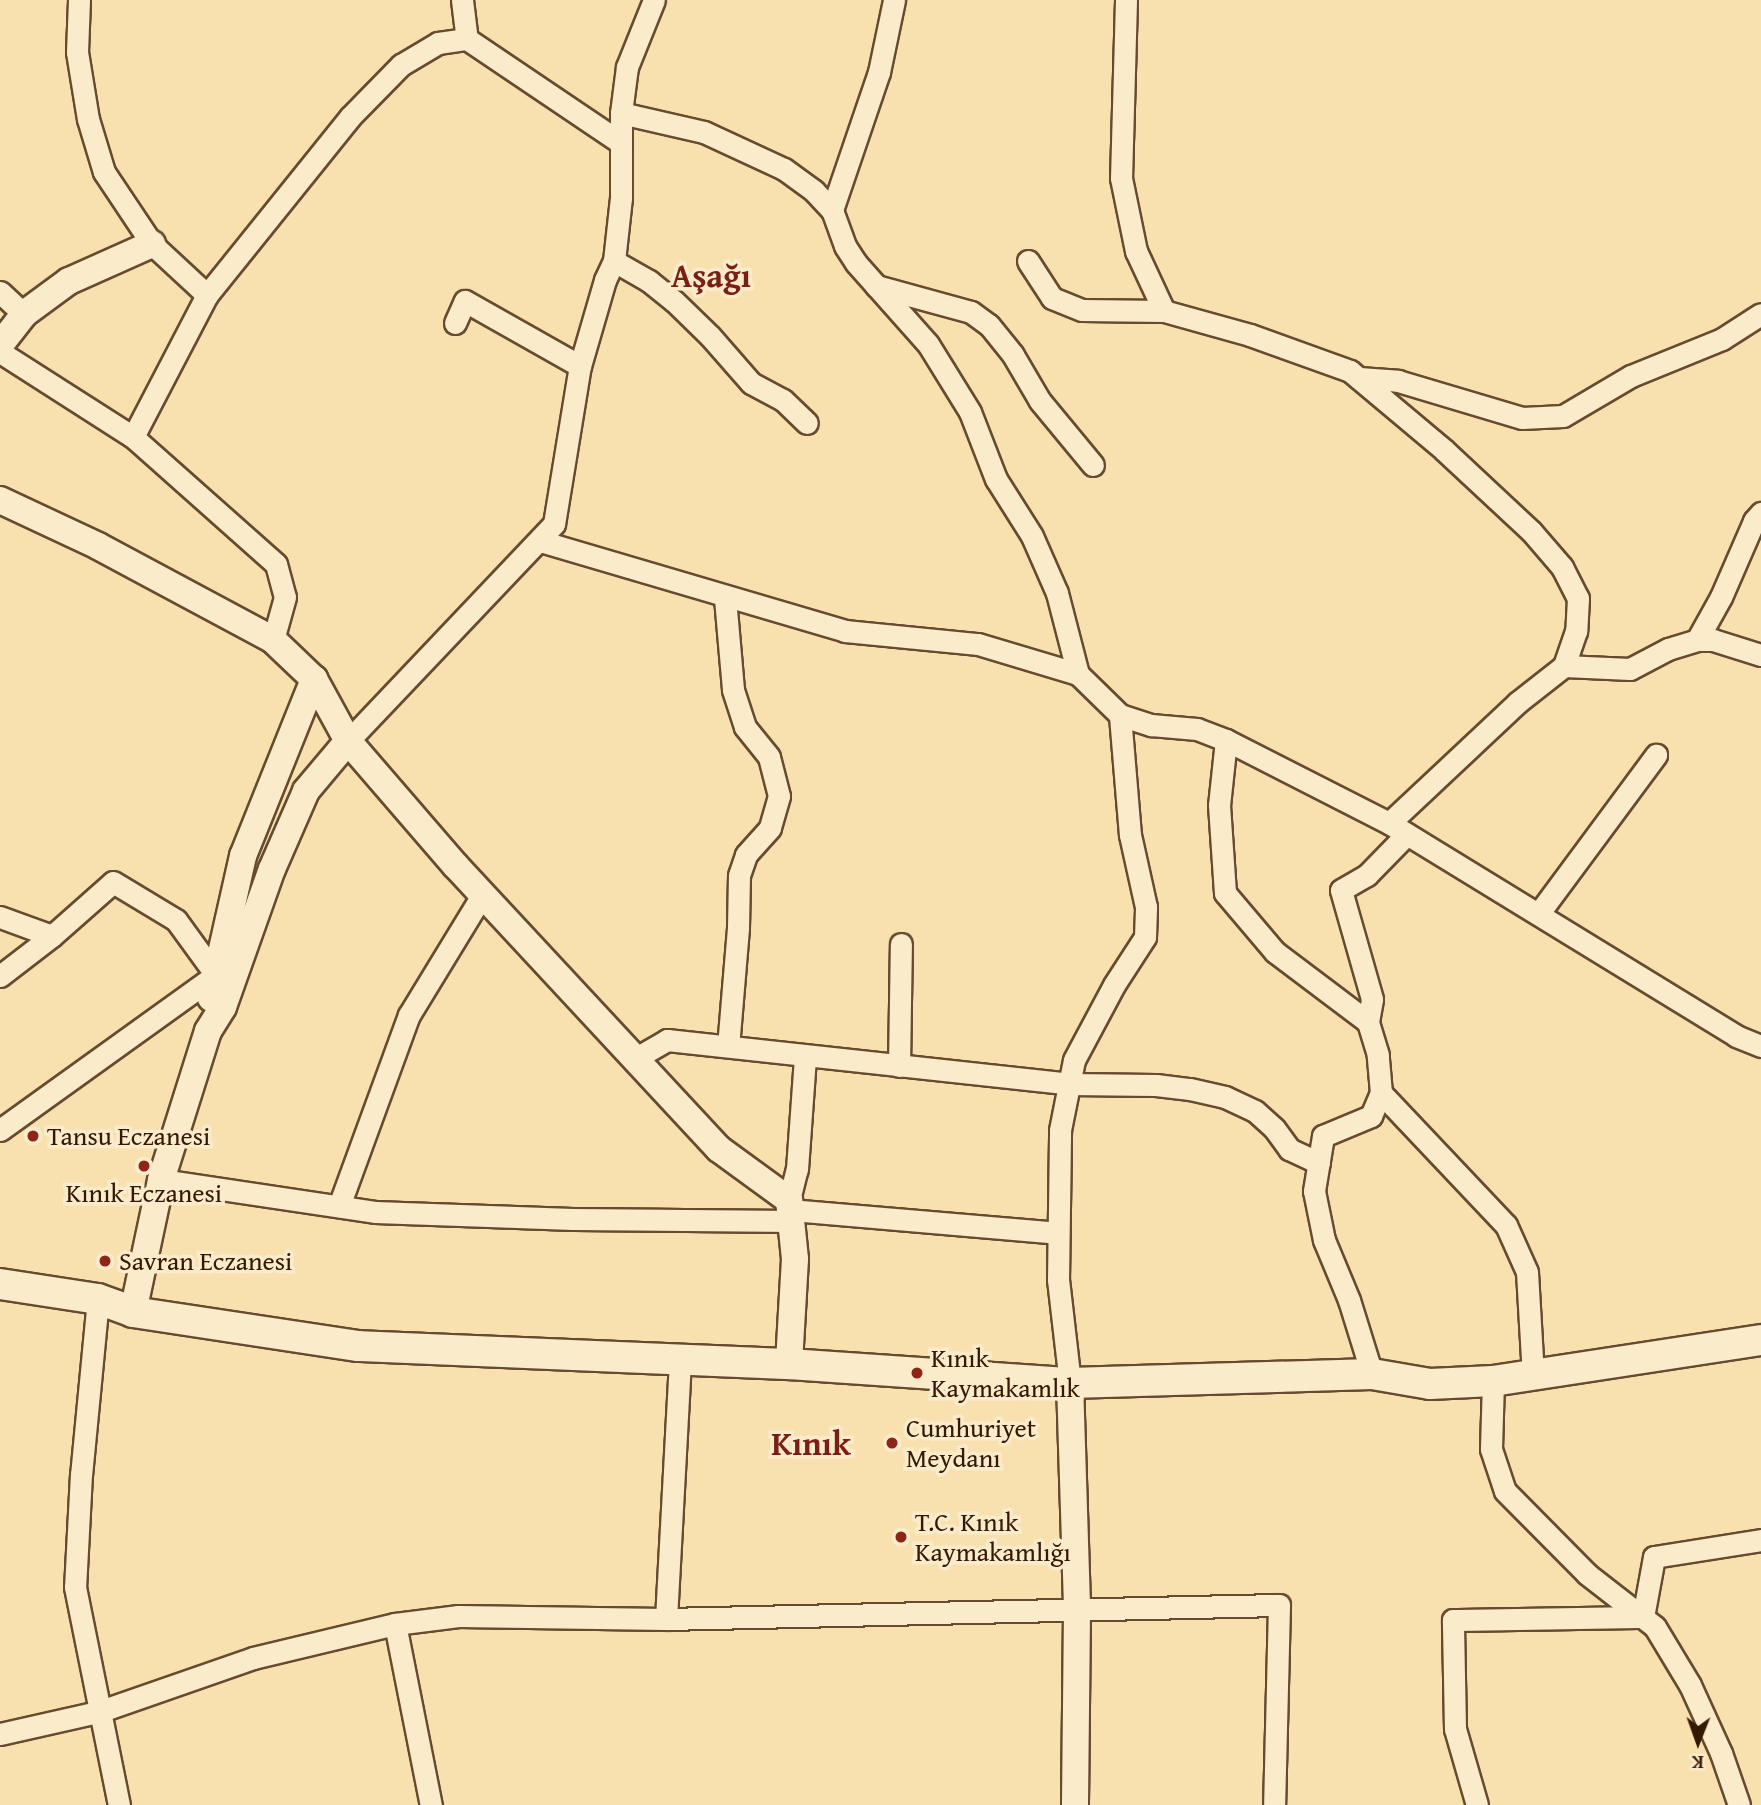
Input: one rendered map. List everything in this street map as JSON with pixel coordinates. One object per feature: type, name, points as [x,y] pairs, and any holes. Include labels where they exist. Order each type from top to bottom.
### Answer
[{"type":"main road","points":[[0,1284],[98,1299],[133,1312],[358,1346],[789,1364],[1070,1383],[1372,1374],[1430,1384],[1493,1381],[1761,1340]]},
{"type":"street","points":[[79,0],[77,52],[88,119],[104,172],[152,244],[207,295]]},
{"type":"street","points":[[462,0],[467,39]]},
{"type":"street","points":[[133,1312],[161,1180],[208,1031],[223,1007],[272,869],[306,791],[348,741],[554,524],[580,366],[605,280],[614,261],[621,113],[627,67],[654,0]]},
{"type":"street","points":[[832,210],[879,72],[894,0]]},
{"type":"street","points":[[1126,0],[1121,178],[1136,251],[1164,311]]},
{"type":"street","points":[[133,437],[207,295],[350,117],[401,65],[438,43],[467,39],[621,143]]},
{"type":"street","points":[[621,113],[704,132],[784,169],[814,191],[832,210],[845,246],[876,286],[928,344],[970,412],[996,479],[1032,536],[1057,593],[1078,674]]},
{"type":"street","points":[[0,345],[24,314],[69,281],[152,244]]},
{"type":"street","points":[[614,261],[649,281],[710,336],[751,383],[783,400],[807,423]]},
{"type":"street","points":[[1028,261],[1052,298],[1082,310],[1164,311],[1250,335],[1350,371],[1463,468],[1531,531],[1562,567],[1578,598],[1576,631],[1564,666],[1517,703],[1398,828],[1367,875],[1341,890],[1371,999],[1368,1022],[1378,1055],[1381,1093],[1371,1116],[1323,1136],[1314,1191],[1324,1240],[1349,1300],[1372,1374]]},
{"type":"street","points":[[876,286],[971,312],[989,325],[1013,355],[1040,401],[1093,465]]},
{"type":"street","points":[[0,292],[24,314]]},
{"type":"street","points":[[455,323],[465,301],[580,366]]},
{"type":"street","points":[[1359,378],[1398,381],[1522,418],[1563,416],[1631,376],[1722,339],[1761,314]]},
{"type":"street","points":[[0,352],[133,437],[276,565],[285,597],[273,640]]},
{"type":"street","points":[[0,500],[98,546],[273,640],[314,679],[348,741],[483,894],[719,1149],[791,1210]]},
{"type":"street","points":[[1697,640],[1721,597],[1754,521],[1761,513]]},
{"type":"street","points":[[540,541],[845,631],[978,644],[1078,674],[1120,715],[1151,724],[1197,729],[1226,740],[1398,828],[1736,1036],[1761,1058]]},
{"type":"street","points":[[726,598],[733,690],[746,727],[769,757],[779,796],[770,828],[746,855],[739,875],[738,928],[728,1046]]},
{"type":"street","points":[[1564,666],[1630,669],[1668,649],[1697,640],[1713,640],[1761,655]]},
{"type":"street","points":[[208,1031],[209,1005],[243,856],[314,679]]},
{"type":"street","points":[[1075,1805],[1077,1612],[1070,1383],[1058,1280],[1060,1130],[1074,1060],[1114,985],[1145,937],[1146,907],[1130,835],[1120,715]]},
{"type":"street","points":[[1226,740],[1219,805],[1225,893],[1275,952],[1368,1022]]},
{"type":"street","points":[[1539,913],[1656,755]]},
{"type":"street","points":[[0,976],[52,936],[113,882],[176,920],[216,975]]},
{"type":"street","points":[[339,1206],[409,1015],[483,894]]},
{"type":"street","points":[[0,917],[52,936]]},
{"type":"street","points":[[899,1066],[901,944]]},
{"type":"street","points":[[0,1130],[240,960]]},
{"type":"street","points":[[1736,1036],[1761,1046]]},
{"type":"street","points":[[636,1058],[667,1040],[1069,1084],[1156,1085],[1225,1097],[1240,1103],[1265,1119],[1289,1149],[1319,1163]]},
{"type":"street","points":[[789,1364],[795,1259],[791,1210],[797,1169],[805,1057]]},
{"type":"street","points":[[1381,1093],[1506,1225],[1527,1272],[1533,1375]]},
{"type":"street","points":[[161,1180],[375,1212],[560,1219],[791,1210],[1058,1233]]},
{"type":"street","points":[[98,1299],[81,1474],[75,1587],[98,1712],[120,1805]]},
{"type":"street","points":[[666,1619],[680,1360]]},
{"type":"street","points":[[1493,1381],[1491,1449],[1505,1491],[1587,1574],[1655,1627],[1690,1685],[1721,1753],[1739,1805]]},
{"type":"street","points":[[1643,1617],[1654,1557],[1761,1540]]},
{"type":"street","points":[[0,1734],[98,1712],[253,1658],[395,1624],[458,1616],[666,1619],[1077,1612],[1279,1605],[1274,1805]]},
{"type":"street","points":[[1477,1805],[1455,1729],[1453,1620],[1643,1617]]},
{"type":"street","points":[[395,1624],[431,1805]]},
{"type":"place","name":"Tansu Eczanesi","points":[[33,1136]]},
{"type":"place","name":"Kınık Eczanesi","points":[[144,1166]]},
{"type":"place","name":"Savran Eczanesi","points":[[105,1261]]},
{"type":"place","name":"Kınık Kaymakamlık","points":[[917,1373]]},
{"type":"place","name":"Cumhuriyet Meydanı","points":[[892,1443]]},
{"type":"place","name":"T.C. Kınık Kaymakamlığı","points":[[901,1537]]},
{"type":"district","name":"Aşağı","points":[[711,276]]},
{"type":"district","name":"Kınık","points":[[811,1444]]}]
